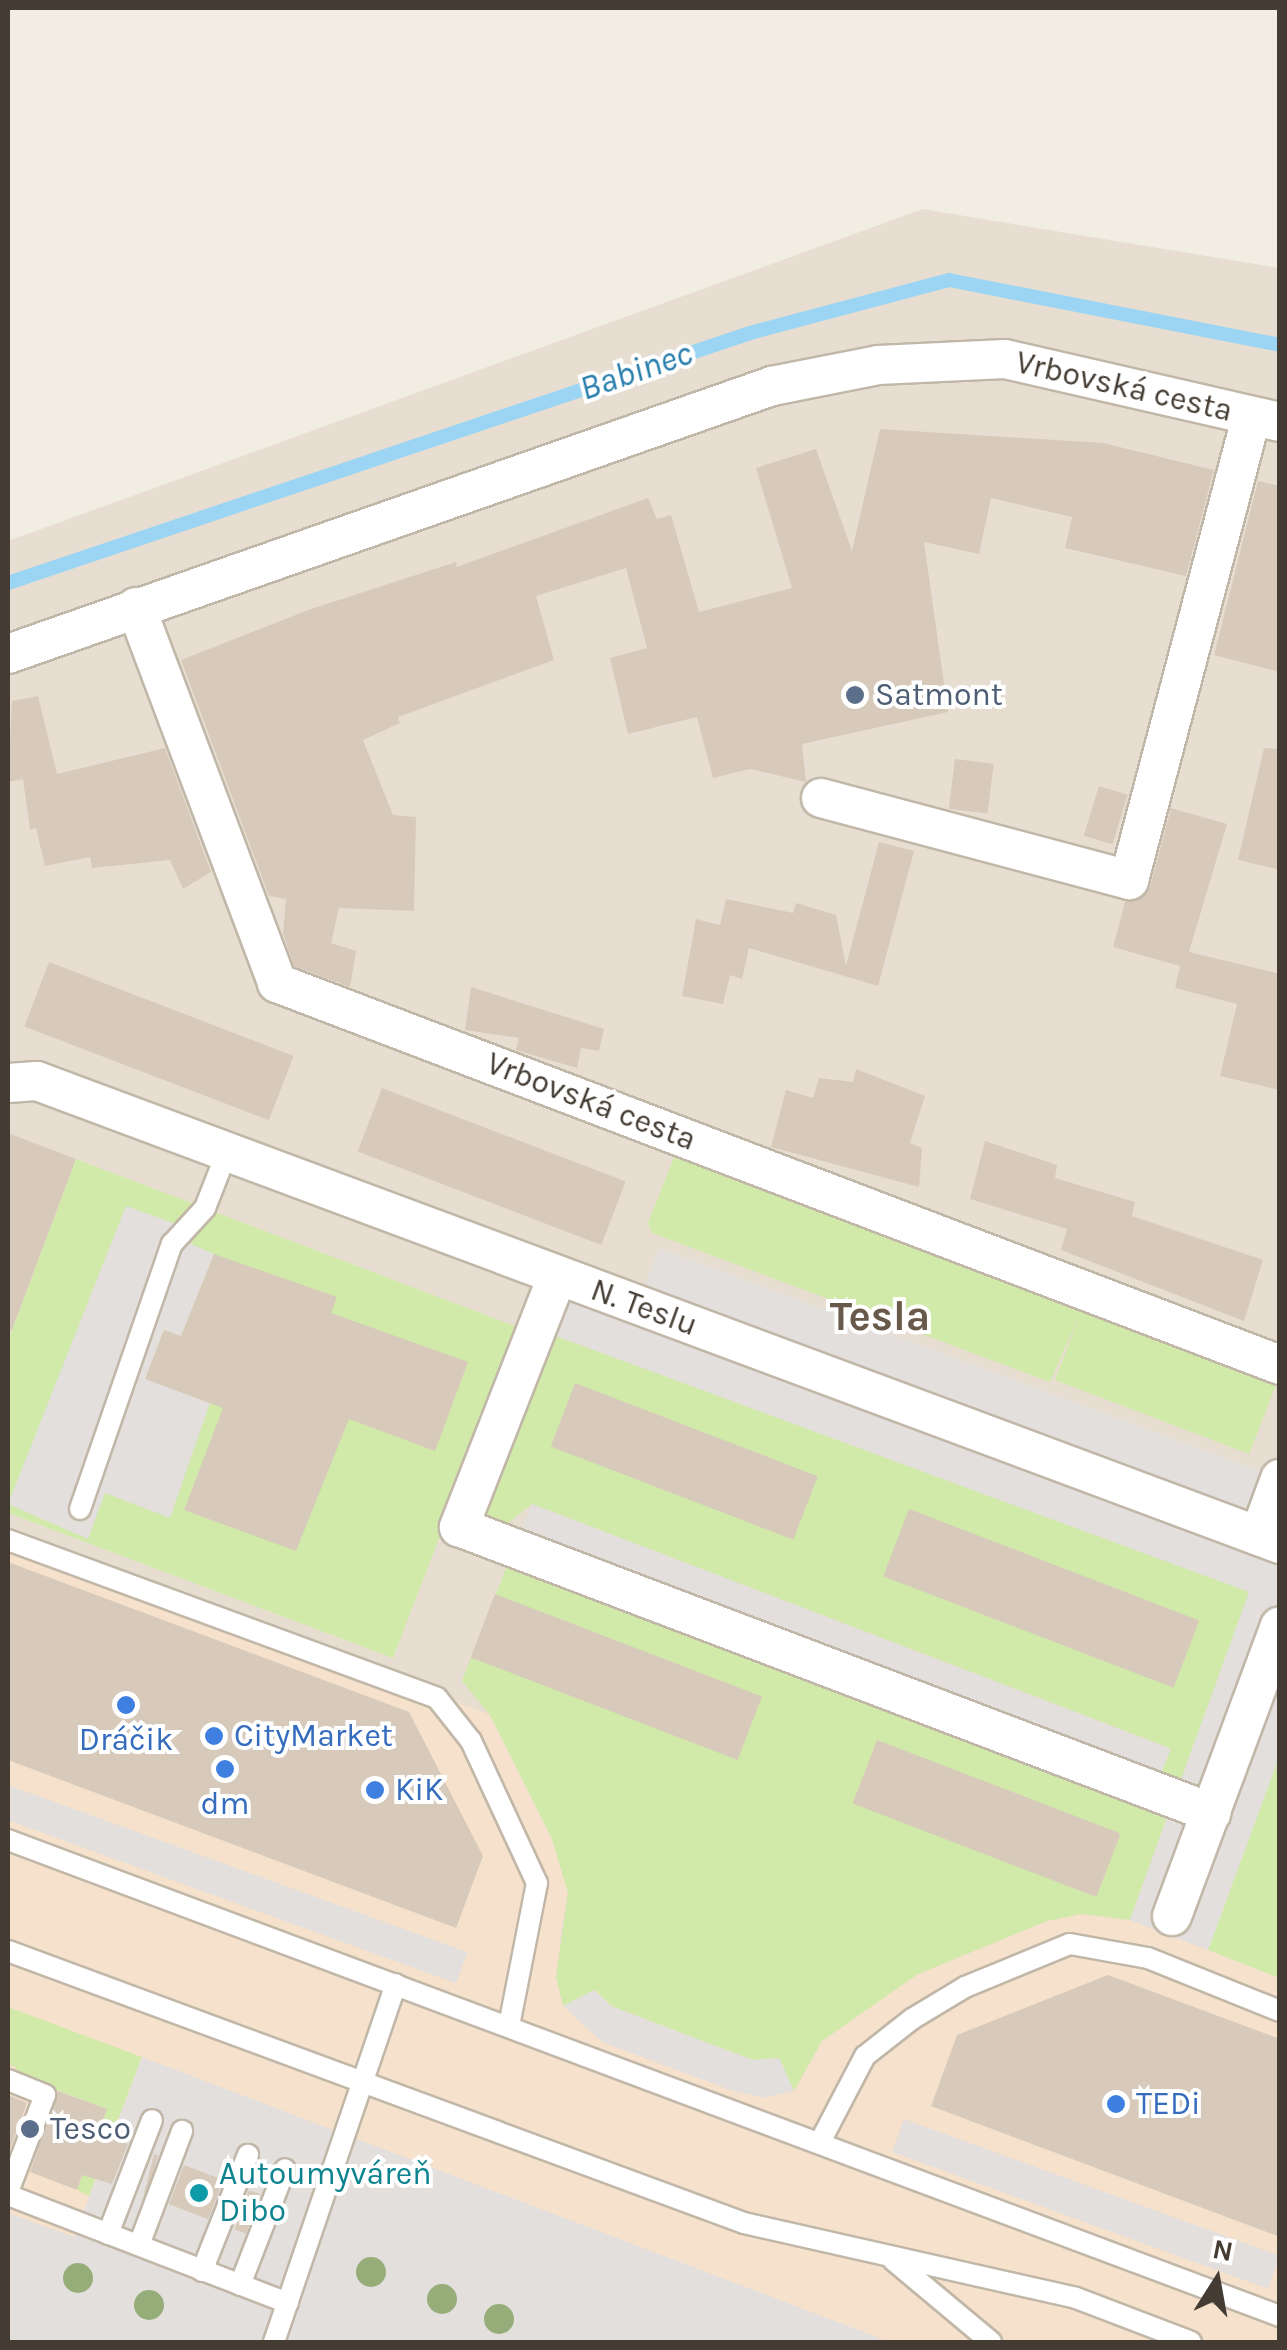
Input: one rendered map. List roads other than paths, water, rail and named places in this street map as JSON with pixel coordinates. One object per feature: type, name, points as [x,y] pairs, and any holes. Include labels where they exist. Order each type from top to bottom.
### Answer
[{"type":"street","name":"Vrbovská cesta","points":[[8,654],[772,386],[878,364],[1004,359],[1266,419],[1129,880],[821,798]]},
{"type":"street","name":"Vrbovská cesta","points":[[136,607],[277,982],[1280,1365]]},
{"type":"street","name":"N. Teslu","points":[[8,1083],[37,1081],[1269,1540]]},
{"type":"street","points":[[557,1277],[459,1528],[1212,1813]]},
{"type":"street","points":[[1269,1540],[1280,1478]]},
{"type":"street","points":[[1172,1916],[1280,1626]]},
{"type":"lane","points":[[80,1509],[172,1244],[206,1208],[228,1152]]},
{"type":"lane","points":[[8,1540],[437,1698],[471,1742],[537,1884],[509,2026]]},
{"type":"lane","points":[[8,1840],[1280,2316]]},
{"type":"lane","points":[[820,2142],[865,2056],[965,1987],[1070,1944],[1148,1958],[1280,2010]]},
{"type":"lane","points":[[8,1951],[744,2223],[1076,2298],[1191,2342]]},
{"type":"lane","points":[[274,2342],[396,1984]]},
{"type":"lane","points":[[8,2080],[45,2095],[8,2194],[288,2304]]},
{"type":"lane","points":[[108,2234],[152,2120]]},
{"type":"lane","points":[[8,2125],[30,2134]]},
{"type":"lane","points":[[139,2245],[182,2131]]},
{"type":"lane","points":[[202,2271],[248,2155]]},
{"type":"lane","points":[[240,2285],[285,2169]]},
{"type":"lane","points":[[888,2255],[991,2342]]},
{"type":"waterway","name":"Babinec","points":[[8,583],[750,333],[949,280],[1280,345]]},
{"type":"place","name":"Satmont","points":[[855,695]]},
{"type":"place","name":"Dráčik","points":[[126,1705]]},
{"type":"place","name":"CityMarket","points":[[214,1736]]},
{"type":"place","name":"dm","points":[[225,1769]]},
{"type":"place","name":"KiK","points":[[375,1790]]},
{"type":"place","name":"TEDi","points":[[1116,2104]]},
{"type":"place","name":"Tesco","points":[[30,2129]]},
{"type":"place","name":"Autoumyváreň Dibo","points":[[199,2193]]},
{"type":"district","name":"Tesla","points":[[880,1316]]}]
